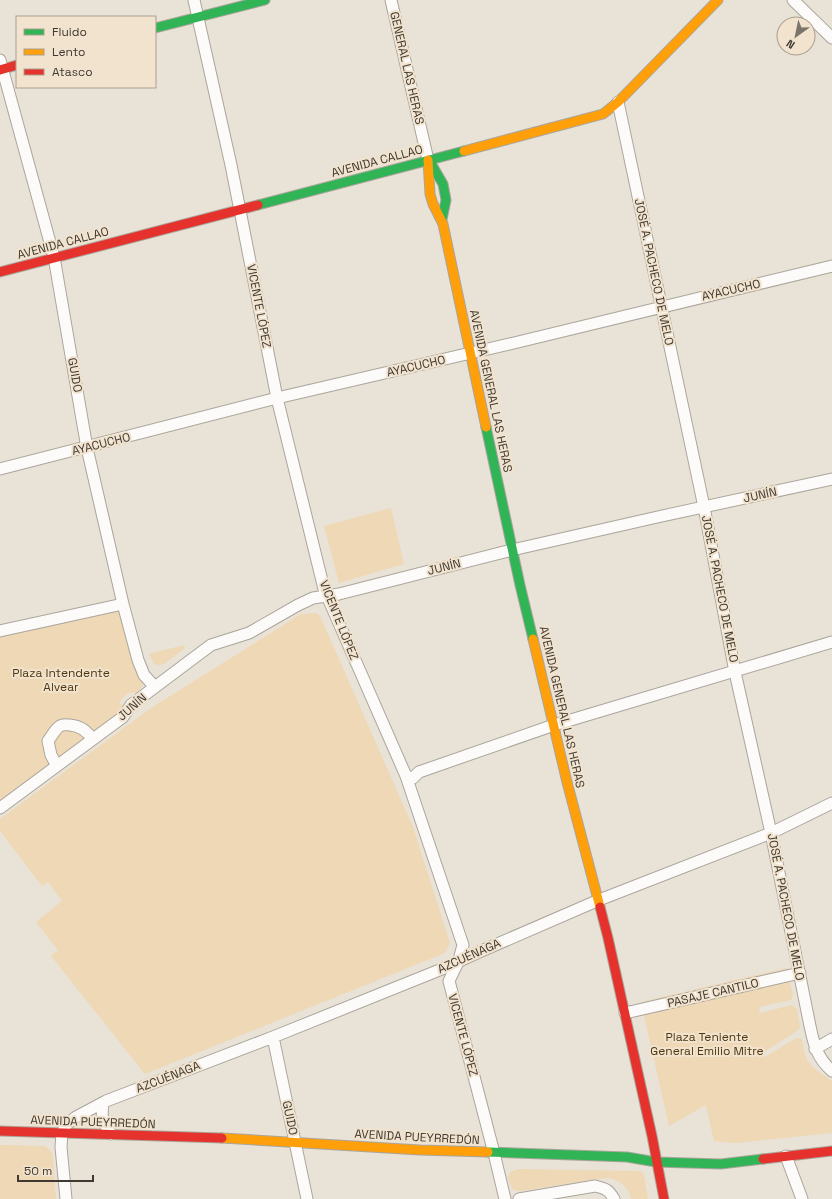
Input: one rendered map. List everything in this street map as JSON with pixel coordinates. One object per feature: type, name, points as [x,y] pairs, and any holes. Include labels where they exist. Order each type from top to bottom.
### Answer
[{"type":"main road","points":[[156,28],[264,0]]},
{"type":"main road","name":"AVENIDA CALLAO","points":[[0,272],[598,115],[610,109],[618,102],[718,0]]},
{"type":"main road","points":[[1,66],[16,65]]},
{"type":"main road","name":"AVENIDA GENERAL LAS HERAS","points":[[428,160],[429,186],[432,203],[442,219],[512,550],[567,782],[599,900],[626,1013],[664,1199]]},
{"type":"main road","name":"AVENIDA GENERAL LAS HERAS","points":[[428,160],[443,184],[446,200],[442,219]]},
{"type":"main road","name":"AVENIDA PUEYRREDÓN","points":[[0,1131],[111,1134],[294,1142],[420,1150],[627,1157],[656,1162],[721,1164],[832,1151]]},
{"type":"street","name":"VICENTE LÓPEZ","points":[[194,0],[239,209],[277,398],[326,596],[406,776],[464,945],[449,981],[505,1199]]},
{"type":"street","name":"GENERAL LAS HERAS","points":[[391,0],[428,160]]},
{"type":"street","points":[[793,0],[832,38]]},
{"type":"street","name":"GUIDO","points":[[1,66],[54,257],[87,448],[123,604],[138,660],[144,674],[155,687]]},
{"type":"street","name":"JOSÉ A. PACHECO DE MELO","points":[[618,102],[704,507],[735,672],[771,832],[815,1049],[825,1065],[832,1071]]},
{"type":"street","name":"AYACUCHO","points":[[0,469],[87,448],[277,398],[471,354],[832,266]]},
{"type":"street","name":"JUNÍN","points":[[0,808],[123,717],[131,705],[212,645],[249,633],[313,598],[512,550],[832,479]]},
{"type":"street","points":[[0,630],[123,604]]},
{"type":"street","points":[[406,776],[413,778],[419,772],[554,725],[832,642]]},
{"type":"street","points":[[57,766],[51,755],[48,741],[60,725],[64,724],[79,726],[93,739]]},
{"type":"street","name":"AZCUÉNAGA","points":[[62,1133],[70,1121],[103,1103],[442,969],[459,960],[599,900],[771,832],[832,803]]},
{"type":"street","name":"PASAJE CANTILO","points":[[626,1013],[800,973]]},
{"type":"street","name":"GUIDO","points":[[273,1037],[307,1199]]},
{"type":"street","points":[[815,1049],[832,1039]]},
{"type":"street","points":[[103,1103],[102,1120],[111,1134]]},
{"type":"street","points":[[62,1133],[61,1147],[66,1199]]},
{"type":"street","points":[[786,1156],[802,1199]]},
{"type":"street","points":[[520,1199],[595,1186],[605,1189],[614,1199]]},
{"type":"green space","points":[[391,508],[404,564],[339,583],[324,526]]},
{"type":"green space","name":"Plaza Intendente Alvear","points":[[120,605],[144,681],[141,688],[138,691],[128,693],[119,702],[127,711],[0,808],[0,631]]},
{"type":"green space","points":[[316,613],[320,616],[413,827],[450,943],[445,953],[145,1074],[51,956],[58,950],[36,922],[62,901],[48,882],[42,886],[0,831],[0,819],[154,706],[301,614]]},
{"type":"green space","points":[[184,645],[185,648],[164,664],[154,664],[149,654]]},
{"type":"green space","name":"Plaza Teniente General Emilio Mitre","points":[[787,968],[793,995],[791,1000],[759,1007],[760,1013],[792,1005],[797,1009],[800,1027],[797,1031],[762,1053],[765,1057],[796,1038],[802,1039],[805,1053],[810,1064],[832,1081],[832,1133],[736,1143],[714,1141],[706,1105],[669,1126],[641,1002]]},
{"type":"green space","points":[[0,1145],[45,1146],[53,1158],[56,1199],[0,1199]]},
{"type":"green space","points":[[517,1169],[638,1171],[644,1175],[648,1199],[631,1199],[628,1190],[622,1184],[610,1178],[518,1191],[513,1189],[509,1183],[508,1177],[511,1172]]},
{"type":"traffic: fast","points":[[156,28],[265,0]]},
{"type":"traffic: fast","points":[[258,205],[464,151]]},
{"type":"traffic: fast","points":[[429,160],[443,184],[446,200],[442,219]]},
{"type":"traffic: fast","points":[[486,427],[533,639]]},
{"type":"traffic: fast","points":[[488,1152],[627,1157],[656,1162],[721,1164],[763,1159]]},
{"type":"traffic: slow","points":[[464,151],[603,114],[618,102],[718,0]]},
{"type":"traffic: slow","points":[[428,160],[430,194],[433,204],[443,224],[486,427]]},
{"type":"traffic: slow","points":[[533,639],[567,782],[600,907]]},
{"type":"traffic: slow","points":[[222,1138],[420,1150],[488,1152]]},
{"type":"traffic: jam","points":[[0,70],[16,65]]},
{"type":"traffic: jam","points":[[0,272],[258,205]]},
{"type":"traffic: jam","points":[[600,907],[652,1136],[664,1199]]},
{"type":"traffic: jam","points":[[0,1131],[222,1138]]},
{"type":"traffic: jam","points":[[763,1159],[832,1151]]}]
